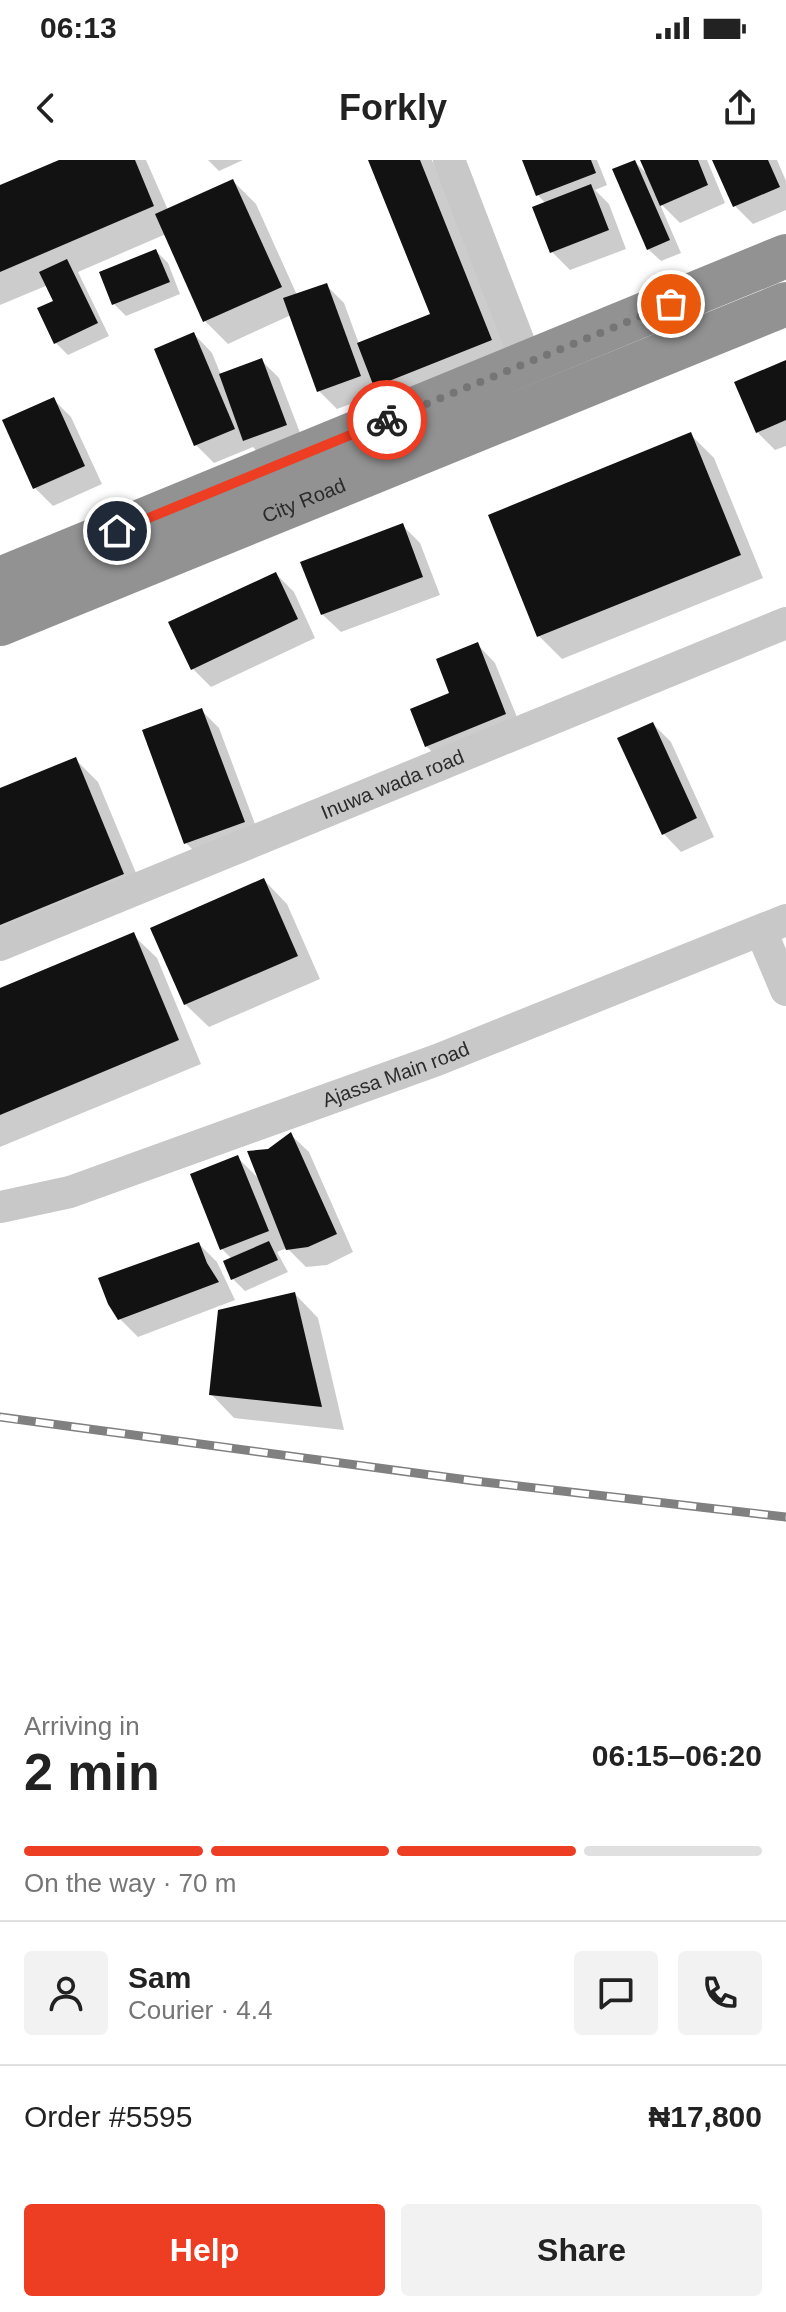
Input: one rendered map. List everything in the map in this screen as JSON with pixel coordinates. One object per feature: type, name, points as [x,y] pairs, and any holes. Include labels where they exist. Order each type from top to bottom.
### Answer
[{"type":"highway","points":[[0,579],[786,256]]},
{"type":"highway","name":"City Road","points":[[0,624],[786,304]]},
{"type":"street","points":[[449,160],[527,363]]},
{"type":"street","name":"Inuwa wada road","points":[[0,945],[786,623]]},
{"type":"street","points":[[774,925],[786,990]]},
{"type":"street","name":"Ajassa Main road","points":[[0,1207],[70,1192],[437,1060],[774,925]]},
{"type":"building","points":[[59,160],[135,160],[154,206],[0,272],[0,185]]},
{"type":"building","points":[[368,160],[420,160],[492,340],[374,387],[357,343],[430,314]]},
{"type":"building","points":[[522,160],[591,160],[596,173],[536,196]]},
{"type":"building","points":[[635,160],[670,240],[647,250],[612,169]]},
{"type":"building","points":[[640,160],[698,160],[708,185],[660,206]]},
{"type":"building","points":[[712,160],[768,160],[780,187],[733,207]]},
{"type":"building","points":[[233,179],[282,287],[203,322],[155,214]]},
{"type":"building","points":[[591,184],[609,230],[550,253],[532,207]]},
{"type":"building","points":[[156,249],[170,282],[112,305],[99,272]]},
{"type":"building","points":[[67,259],[98,323],[54,344],[37,308],[53,301],[39,272]]},
{"type":"building","points":[[327,283],[361,376],[317,392],[283,298]]},
{"type":"building","points":[[194,332],[235,429],[194,446],[154,349]]},
{"type":"building","points":[[262,358],[287,425],[243,441],[219,374]]},
{"type":"building","points":[[786,360],[786,420],[756,433],[734,382]]},
{"type":"building","points":[[54,397],[85,466],[33,489],[2,420]]},
{"type":"building","points":[[691,432],[741,555],[537,637],[488,515]]},
{"type":"building","points":[[403,523],[423,577],[321,615],[300,562]]},
{"type":"building","points":[[276,572],[298,619],[191,670],[168,622]]},
{"type":"building","points":[[478,642],[506,714],[425,747],[410,709],[449,693],[436,659]]},
{"type":"building","points":[[202,708],[245,822],[184,844],[142,730]]},
{"type":"building","points":[[653,722],[697,818],[662,835],[617,738]]},
{"type":"building","points":[[76,757],[124,874],[0,925],[0,788]]},
{"type":"building","points":[[264,878],[298,956],[184,1005],[150,928]]},
{"type":"building","points":[[134,932],[179,1040],[0,1115],[0,988]]},
{"type":"building","points":[[291,1132],[337,1234],[308,1247],[286,1250],[247,1151],[268,1149]]},
{"type":"building","points":[[238,1155],[269,1231],[220,1250],[190,1174]]},
{"type":"building","points":[[269,1241],[278,1260],[231,1280],[223,1261]]},
{"type":"building","points":[[199,1242],[219,1282],[118,1320],[98,1278]]},
{"type":"building","points":[[295,1292],[322,1407],[209,1395],[218,1310]]},
{"type":"railway","points":[[0,1417],[475,1481],[786,1517]]},
{"type":"way so far","points":[[387,420],[671,304]]},
{"type":"route","points":[[117,531],[387,420]]}]
